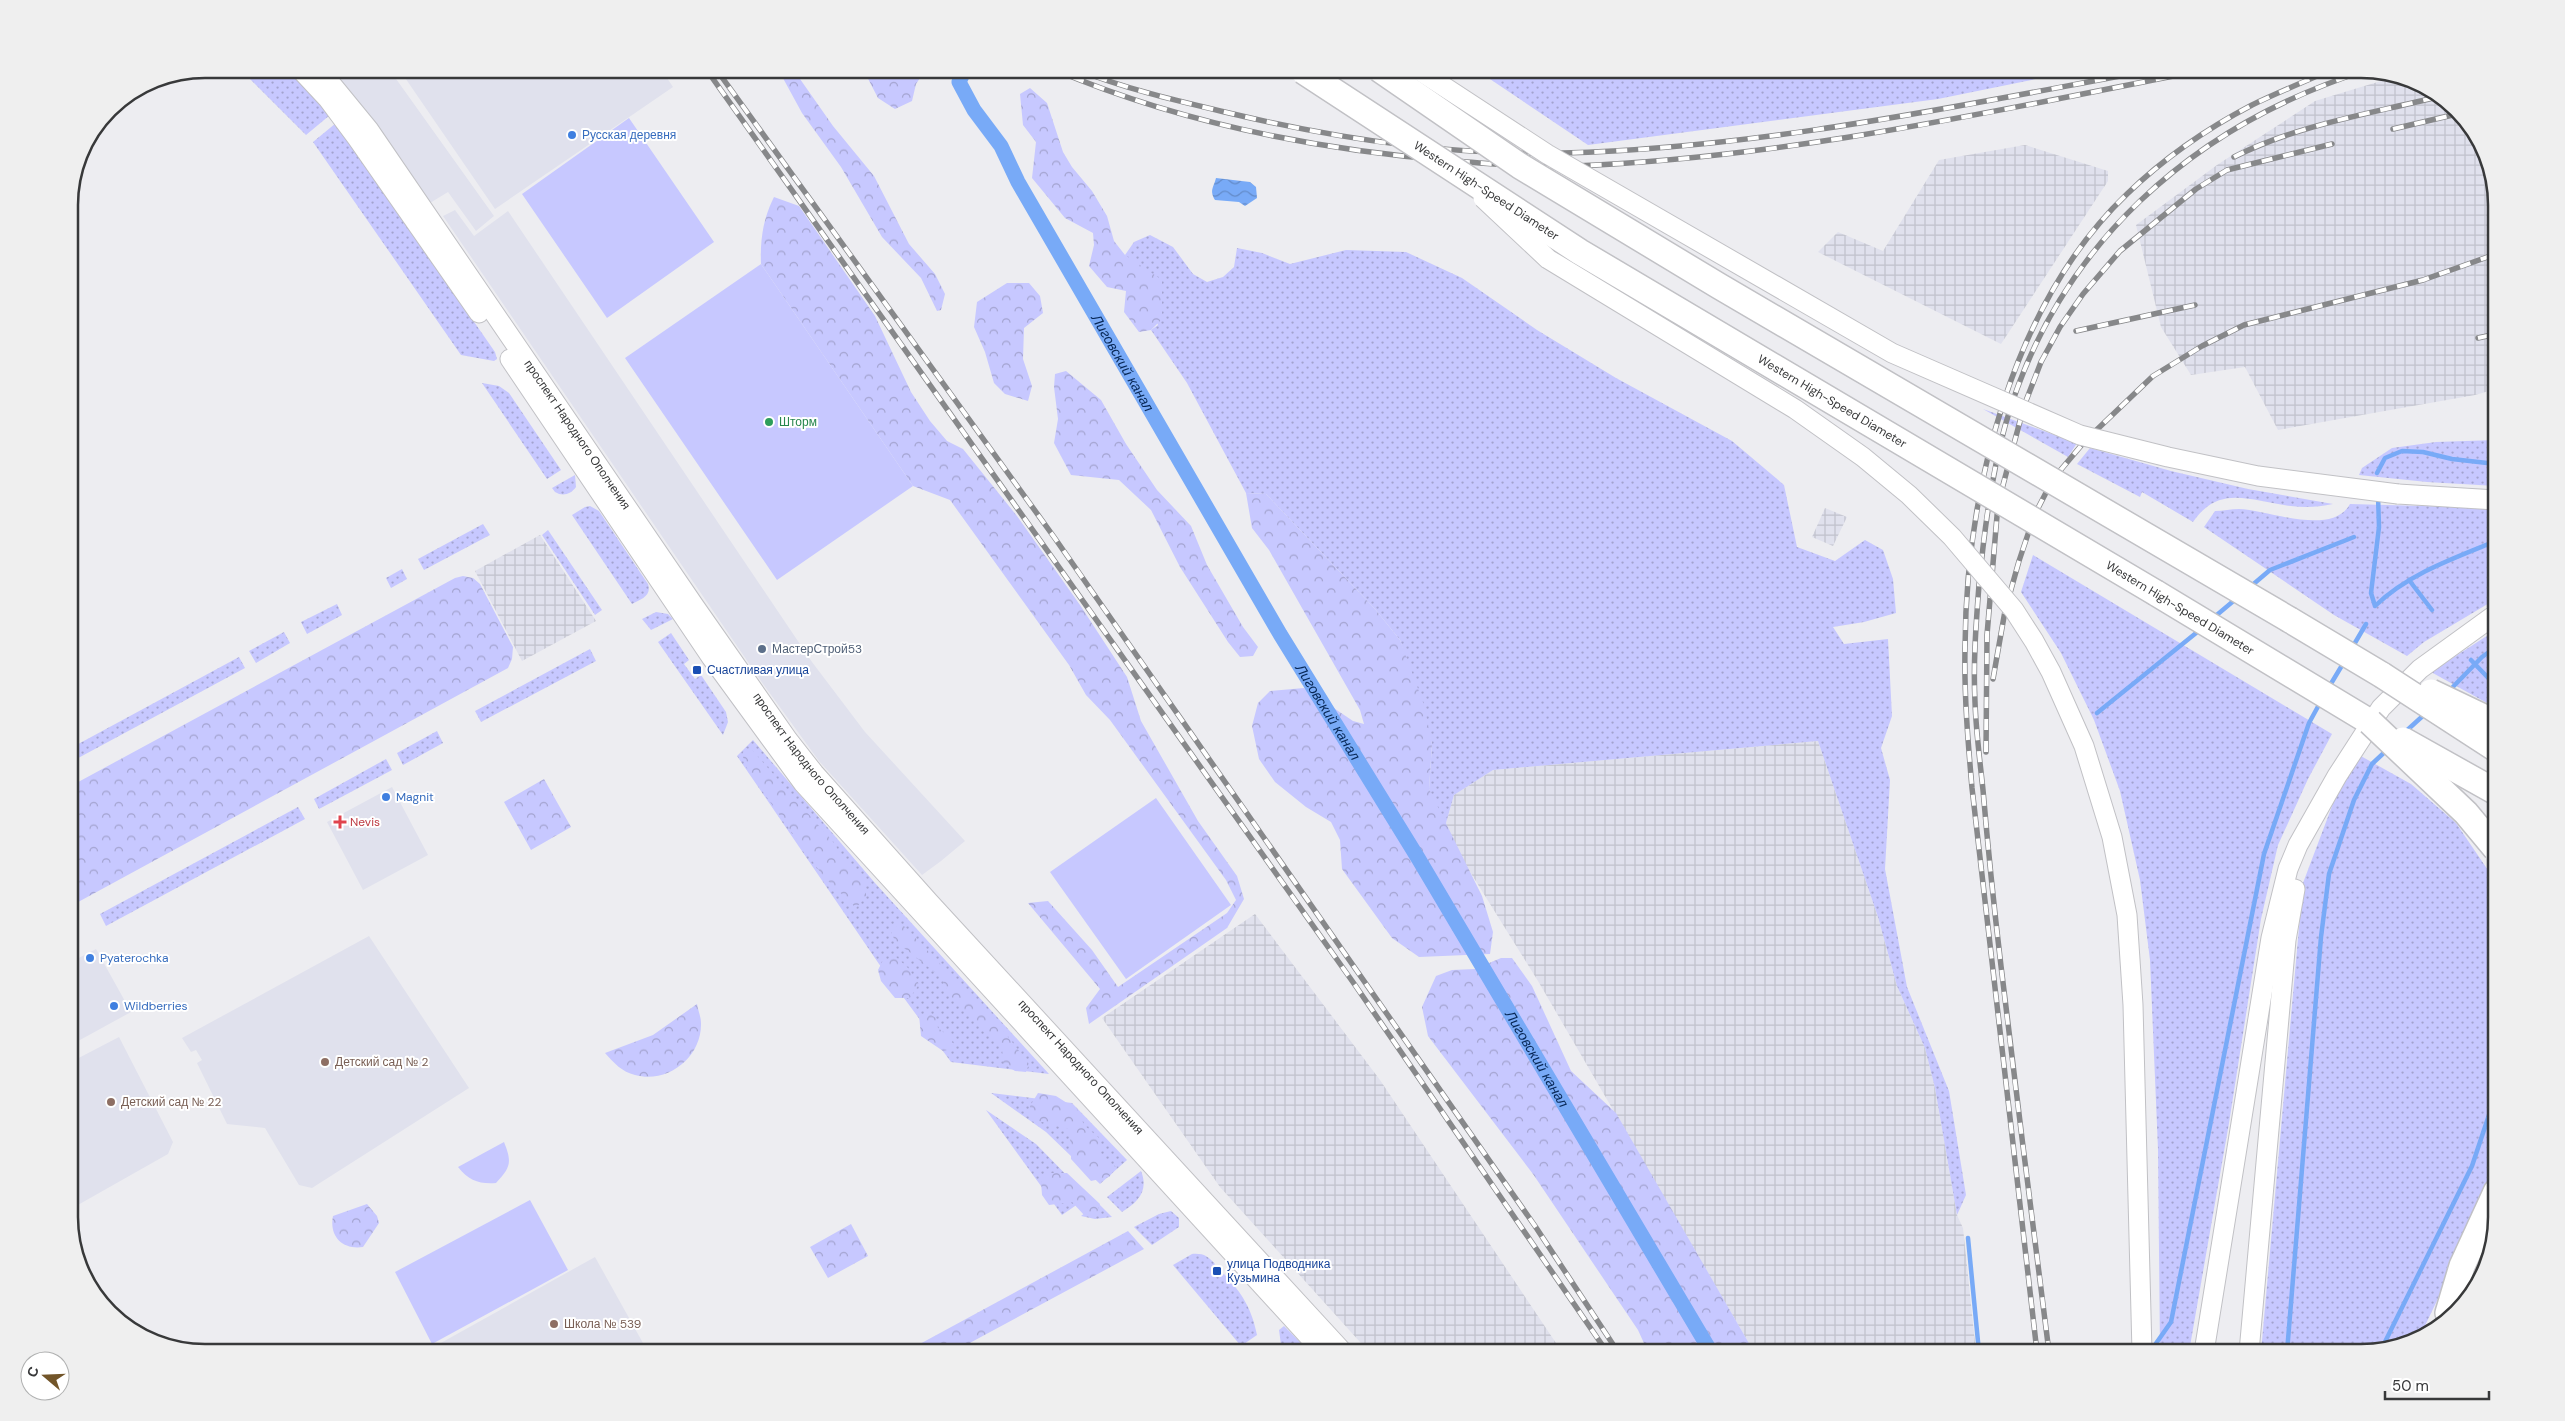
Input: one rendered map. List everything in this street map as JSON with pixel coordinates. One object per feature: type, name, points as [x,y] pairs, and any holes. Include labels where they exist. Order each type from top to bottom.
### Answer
[{"type":"highway","name":"Western High-Speed Diameter","points":[[1314,78],[1580,252],[2370,722]]},
{"type":"highway","points":[[1392,78],[1520,166],[1561,191],[1719,286],[2290,620],[2382,676],[2488,745]]},
{"type":"highway","points":[[2382,676],[2427,690],[2488,719]]},
{"type":"highway","points":[[2370,722],[2488,787]]},
{"type":"highway","points":[[2370,722],[2466,813],[2488,839]]},
{"type":"highway","points":[[2450,1306],[2462,1266],[2488,1209]]},
{"type":"main road","name":"проспект Народного Ополчения","points":[[308,78],[328,99],[416,220],[711,657],[782,756],[916,908],[1316,1344]]},
{"type":"main road","name":"проспект Народного Ополчения","points":[[326,78],[369,130],[695,607],[788,740],[814,773],[922,895],[1336,1344]]},
{"type":"main road","points":[[1432,78],[1548,154],[1892,353],[2080,435],[2168,457],[2258,476],[2398,494],[2487,499]]},
{"type":"main road","points":[[1451,168],[1548,259],[1795,409],[1863,457],[1909,495],[1952,536],[2014,610],[2034,641],[2051,672],[2084,746],[2112,837],[2128,915],[2133,1005],[2142,1344]]},
{"type":"main road","points":[[2205,1344],[2271,938],[2288,869],[2298,845],[2318,809],[2381,708],[2420,669],[2487,620]]},
{"type":"main road","points":[[2250,1344],[2286,940],[2298,871],[2318,809]]},
{"type":"shaded area","points":[[336,78],[395,78],[494,216],[476,231],[448,192],[430,203],[360,104]]},
{"type":"shaded area","name":"Русская деревня","points":[[405,78],[667,78],[673,87],[495,209]]},
{"type":"shaded area","points":[[2386,80],[2402,84],[2431,99],[2456,121],[2466,134],[2481,163],[2487,196],[2487,392],[2278,430],[2245,367],[2191,375],[2161,327],[2136,225],[2217,165],[2315,101]]},
{"type":"shaded area","points":[[2025,145],[2108,171],[2108,181],[2001,344],[1818,252],[1838,232],[1883,251],[1939,160]]},
{"type":"shaded area","points":[[455,210],[474,236],[508,211],[812,662],[865,732],[965,841],[922,875],[819,761],[761,681],[443,216]]},
{"type":"shaded area","points":[[1825,508],[1847,517],[1833,546],[1812,537]]},
{"type":"shaded area","points":[[540,535],[596,621],[522,661],[475,571]]},
{"type":"shaded area","points":[[1818,741],[1878,917],[1897,986],[1925,1048],[1935,1088],[1957,1215],[1963,1228],[1975,1344],[1749,1344],[1538,981],[1444,830],[1454,795],[1493,770]]},
{"type":"shaded area","points":[[392,787],[428,855],[363,890],[327,822]]},
{"type":"shaded area","points":[[1255,914],[1380,1080],[1557,1344],[1362,1344],[1220,1187],[1102,1018]]},
{"type":"shaded area","name":"Детский сад № 2","points":[[369,936],[469,1088],[312,1188],[299,1185],[265,1128],[227,1124],[197,1063],[202,1060],[196,1050],[191,1052],[182,1038]]},
{"type":"shaded area","points":[[96,949],[131,1012],[78,1041],[78,958]]},
{"type":"shaded area","name":"Детский сад № 22","points":[[119,1037],[173,1142],[168,1154],[78,1205],[78,1058]]},
{"type":"shaded area","name":"Школа № 539","points":[[595,1257],[644,1344],[439,1344]]},
{"type":"green space","points":[[249,78],[298,78],[307,87],[330,115],[306,135]]},
{"type":"green space","points":[[783,78],[799,78],[833,126],[874,176],[909,244],[935,274],[945,294],[941,310],[937,311],[921,278],[882,237],[841,167],[802,113]]},
{"type":"green space","points":[[868,78],[920,78],[916,84],[912,101],[895,109],[878,98]]},
{"type":"green space","points":[[1488,78],[2041,78],[1938,99],[1588,145]]},
{"type":"green space","points":[[1030,88],[1047,103],[1063,152],[1072,167],[1092,191],[1107,216],[1114,241],[1125,255],[1162,280],[1162,319],[1151,330],[1139,332],[1124,312],[1126,291],[1107,287],[1089,266],[1094,245],[1093,233],[1065,218],[1032,178],[1036,142],[1023,125],[1020,94]]},
{"type":"green space","points":[[629,118],[714,242],[607,318],[522,194]]},
{"type":"green space","points":[[336,123],[495,352],[497,359],[494,361],[461,355],[313,142]]},
{"type":"green space","points":[[774,197],[799,206],[875,316],[911,392],[930,421],[947,441],[963,449],[1017,516],[1080,605],[1127,677],[1141,721],[1198,821],[1237,876],[1244,899],[1227,928],[1089,1024],[1086,1008],[1100,989],[1028,903],[1048,901],[1092,950],[1118,987],[1227,913],[1236,900],[1226,880],[1110,720],[1086,695],[1069,665],[950,500],[913,486],[761,264],[763,230],[767,213]]},
{"type":"green space","points":[[1150,235],[1173,247],[1193,274],[1207,282],[1223,277],[1234,267],[1237,248],[1262,253],[1290,264],[1346,250],[1406,252],[1462,278],[1537,330],[1616,378],[1732,441],[1784,485],[1797,547],[1835,561],[1865,540],[1883,550],[1893,579],[1896,613],[1864,622],[1833,627],[1844,644],[1888,639],[1892,716],[1881,748],[1890,780],[1885,869],[1907,987],[1949,1091],[1966,1195],[1957,1215],[1935,1088],[1925,1048],[1897,986],[1878,917],[1818,741],[1493,770],[1454,795],[1444,830],[1429,789],[1432,744],[1400,640],[1375,609],[1266,494],[1246,493],[1187,383],[1151,330],[1158,325],[1125,255],[1134,242]]},
{"type":"green space","name":"Шторм","points":[[761,264],[913,486],[777,580],[625,358]]},
{"type":"green space","points":[[1007,283],[1029,283],[1040,296],[1043,313],[1024,328],[1023,359],[1032,386],[1028,401],[1005,394],[994,383],[985,352],[974,327],[977,302]]},
{"type":"green space","points":[[1066,371],[1101,400],[1126,444],[1157,490],[1191,526],[1207,565],[1243,627],[1258,647],[1253,656],[1240,657],[1228,642],[1180,567],[1151,510],[1119,480],[1071,475],[1054,443],[1058,419],[1054,387],[1055,374]]},
{"type":"green space","points":[[482,383],[499,386],[509,393],[561,470],[547,479]]},
{"type":"green space","points":[[1983,409],[2077,443],[2068,457]]},
{"type":"green space","points":[[2487,440],[2487,485],[2359,475],[2362,468],[2392,448],[2436,442]]},
{"type":"green space","points":[[2090,448],[2171,471],[2248,489],[2333,504],[2302,507],[2250,499],[2226,499],[2214,502],[2203,510],[2193,522],[2142,492],[2140,497],[2077,464]]},
{"type":"green space","points":[[575,475],[576,487],[569,493],[558,494],[552,488]]},
{"type":"green space","points":[[1246,493],[1266,494],[1375,609],[1400,640],[1424,705],[1432,744],[1429,789],[1482,896],[1493,932],[1490,954],[1419,957],[1392,938],[1342,869],[1340,840],[1331,822],[1306,807],[1275,782],[1259,759],[1252,726],[1258,703],[1270,691],[1304,688],[1353,721],[1364,724],[1360,710],[1269,550],[1252,528]]},
{"type":"green space","points":[[2350,504],[2487,508],[2487,604],[2424,642],[2407,656],[2334,615],[2204,527],[2215,511],[2251,510],[2282,517],[2315,520],[2329,519],[2341,514]]},
{"type":"green space","points":[[590,506],[599,511],[648,584],[647,594],[632,604],[572,515]]},
{"type":"green space","points":[[483,524],[490,535],[424,570],[418,559]]},
{"type":"green space","points":[[548,530],[602,610],[595,615],[542,535]]},
{"type":"green space","points":[[2033,555],[2332,734],[2308,779],[2278,845],[2261,919],[2229,1123],[2190,1344],[2160,1344],[2158,1149],[2150,960],[2140,880],[2120,791],[2094,720],[2061,653],[2021,592]]},
{"type":"green space","points":[[402,569],[407,579],[391,588],[386,578]]},
{"type":"green space","points":[[463,576],[473,578],[480,584],[513,647],[512,659],[508,668],[78,902],[78,782],[455,578]]},
{"type":"green space","points":[[337,604],[342,615],[307,634],[301,622]]},
{"type":"green space","points":[[656,612],[668,614],[673,619],[651,630],[642,619]]},
{"type":"green space","points":[[284,632],[290,643],[256,663],[249,651]]},
{"type":"green space","points":[[671,633],[689,660],[684,664],[695,679],[701,675],[726,712],[728,722],[723,735],[658,642]]},
{"type":"green space","points":[[2487,636],[2487,703],[2431,672]]},
{"type":"green space","points":[[590,649],[596,661],[481,722],[475,711]]},
{"type":"green space","points":[[239,657],[245,668],[78,758],[78,744]]},
{"type":"green space","points":[[437,731],[443,743],[403,765],[397,753]]},
{"type":"green space","points":[[753,740],[875,883],[1049,1074],[951,1062],[879,964],[737,756]]},
{"type":"green space","points":[[746,748],[753,751],[834,843],[846,863],[866,880],[866,896],[856,908],[823,876],[748,771],[742,754]]},
{"type":"green space","points":[[2359,755],[2411,784],[2456,823],[2488,870],[2488,1187],[2460,1253],[2424,1327],[2394,1339],[2361,1344],[2262,1344],[2303,883],[2340,785]]},
{"type":"green space","points":[[386,759],[392,770],[319,809],[314,799]]},
{"type":"green space","points":[[544,779],[571,827],[531,850],[504,802]]},
{"type":"green space","points":[[1156,798],[1231,905],[1126,979],[1050,872]]},
{"type":"green space","points":[[298,807],[305,819],[106,926],[100,914]]},
{"type":"green space","points":[[902,924],[999,1025],[1029,1064],[1026,1072],[1015,1071],[1003,1063],[1002,1046],[985,1033],[949,994],[941,977],[895,941],[890,929]]},
{"type":"green space","points":[[896,957],[908,968],[919,984],[910,998],[895,998],[881,981],[878,970],[883,960]]},
{"type":"green space","points":[[1501,958],[1512,958],[1532,986],[1571,1071],[1616,1113],[1749,1344],[1644,1344],[1638,1330],[1533,1174],[1428,1036],[1422,1007],[1436,976],[1452,970],[1475,969]]},
{"type":"green space","points":[[697,1004],[701,1023],[696,1047],[681,1065],[671,1071],[647,1077],[630,1074],[615,1064],[605,1053],[653,1035]]},
{"type":"green space","points":[[928,1013],[936,1018],[938,1028],[950,1037],[956,1048],[943,1051],[921,1036],[919,1015]]},
{"type":"green space","points":[[991,1093],[1072,1103],[1127,1160],[1100,1184],[1046,1132]]},
{"type":"green space","points":[[1038,1093],[1056,1096],[1078,1110],[1084,1125],[1099,1138],[1099,1157],[1117,1167],[1109,1177],[1091,1181],[1071,1159],[1068,1129],[1031,1119],[1030,1106]]},
{"type":"green space","points":[[986,1110],[1036,1144],[1088,1197],[1062,1215]]},
{"type":"green space","points":[[504,1142],[509,1164],[505,1173],[496,1183],[475,1181],[466,1176],[458,1167]]},
{"type":"green space","points":[[1141,1171],[1144,1184],[1143,1190],[1137,1200],[1122,1212],[1107,1197]]},
{"type":"green space","points":[[1049,1173],[1067,1173],[1100,1204],[1096,1215],[1084,1215],[1072,1202],[1049,1205],[1042,1195],[1041,1182]]},
{"type":"green space","points":[[530,1200],[568,1270],[432,1344],[395,1272]]},
{"type":"green space","points":[[1098,1203],[1112,1217],[1095,1219],[1081,1216]]},
{"type":"green space","points":[[367,1204],[377,1216],[379,1223],[363,1247],[343,1244],[333,1230],[333,1216]]},
{"type":"green space","points":[[1171,1211],[1179,1218],[1179,1227],[1152,1245],[1134,1227],[1159,1214]]},
{"type":"green space","points":[[851,1224],[868,1256],[828,1278],[810,1247]]},
{"type":"green space","points":[[1128,1231],[1144,1249],[968,1344],[920,1344]]},
{"type":"green space","points":[[1192,1254],[1199,1254],[1210,1259],[1215,1264],[1212,1267],[1220,1277],[1224,1274],[1245,1302],[1257,1335],[1244,1344],[1239,1344],[1173,1265]]},
{"type":"green space","points":[[1284,1326],[1302,1344],[1281,1344],[1279,1330]]},
{"type":"water","points":[[1216,178],[1250,182],[1256,187],[1257,198],[1245,206],[1239,202],[1215,200],[1212,191]]},
{"type":"waterway","name":"Лиговский канал","points":[[961,78],[959,82],[974,110],[1001,146],[1018,182],[1280,634],[1418,858],[1706,1344]]},
{"type":"waterway","points":[[2377,473],[2385,458],[2402,451],[2423,452],[2452,459],[2487,463]]},
{"type":"waterway","points":[[2378,495],[2379,527],[2371,593],[2375,606],[2417,576],[2487,545]]},
{"type":"waterway","points":[[2250,587],[2270,570],[2354,537]]},
{"type":"waterway","points":[[2409,580],[2432,610]]},
{"type":"waterway","points":[[2212,619],[2237,598]]},
{"type":"waterway","points":[[2352,648],[2366,624]]},
{"type":"waterway","points":[[2097,713],[2201,629]]},
{"type":"waterway","points":[[2448,692],[2487,653]]},
{"type":"waterway","points":[[2471,660],[2487,677]]},
{"type":"waterway","points":[[2329,687],[2344,662]]},
{"type":"waterway","points":[[2156,1344],[2171,1322],[2264,854],[2309,723],[2321,701]]},
{"type":"waterway","points":[[2404,733],[2426,713]]},
{"type":"waterway","points":[[2288,1344],[2321,937],[2329,874],[2354,800],[2372,764],[2388,749]]},
{"type":"waterway","points":[[2386,1340],[2472,1166],[2488,1118]]},
{"type":"waterway","points":[[1968,1238],[1978,1344]]},
{"type":"railway","points":[[712,78],[1355,985],[1602,1344]]},
{"type":"railway","points":[[722,78],[1054,537],[1535,1226],[1613,1344]]},
{"type":"railway","points":[[1076,78],[1150,105],[1200,119],[1301,141],[1404,156],[1543,166],[1653,161],[1813,143],[1972,116],[2164,78]]},
{"type":"railway","points":[[1100,78],[1171,99],[1311,131],[1437,149],[1521,153],[1638,149],[1788,134],[1862,123],[2109,78]]},
{"type":"railway","points":[[2036,1344],[1972,788],[1967,718],[1965,666],[1967,588],[1974,527],[1986,465],[2003,404],[2025,345],[2053,290],[2087,239],[2127,194],[2187,145],[2252,105],[2312,78]]},
{"type":"railway","points":[[2048,1344],[1998,944],[1974,688],[1976,629],[1983,545],[2000,445],[2028,361],[2059,302],[2096,249],[2140,201],[2189,159],[2244,124],[2304,94],[2346,78]]},
{"type":"railway","points":[[2234,157],[2308,128],[2430,99]]},
{"type":"railway","points":[[2393,129],[2451,116]]},
{"type":"railway","points":[[1986,752],[1987,635],[1998,504],[2024,406],[2041,362],[2060,327],[2083,294],[2120,251],[2196,189],[2227,170],[2332,144]]},
{"type":"railway","points":[[1993,679],[2005,611],[2019,561],[2034,516],[2053,479],[2085,441],[2153,376],[2202,346],[2244,325],[2423,280],[2487,257]]},
{"type":"railway","points":[[2076,331],[2195,305]]},
{"type":"railway","points":[[2478,338],[2487,336]]},
{"type":"place","name":"Русская деревня","points":[[572,135]]},
{"type":"place","name":"Шторм","points":[[769,422]]},
{"type":"place","name":"МастерСтрой53","points":[[762,649]]},
{"type":"place","name":"Счастливая улица","points":[[697,670]]},
{"type":"place","name":"Magnit","points":[[386,797]]},
{"type":"place","name":"Nevis","points":[[340,822]]},
{"type":"place","name":"Pyaterochka","points":[[90,958]]},
{"type":"place","name":"Wildberries","points":[[114,1006]]},
{"type":"place","name":"Детский сад № 2","points":[[325,1062]]},
{"type":"place","name":"Детский сад № 22","points":[[111,1102]]},
{"type":"place","name":"улица Подводника Кузьмина","points":[[1217,1271]]},
{"type":"place","name":"Школа № 539","points":[[554,1324]]}]
